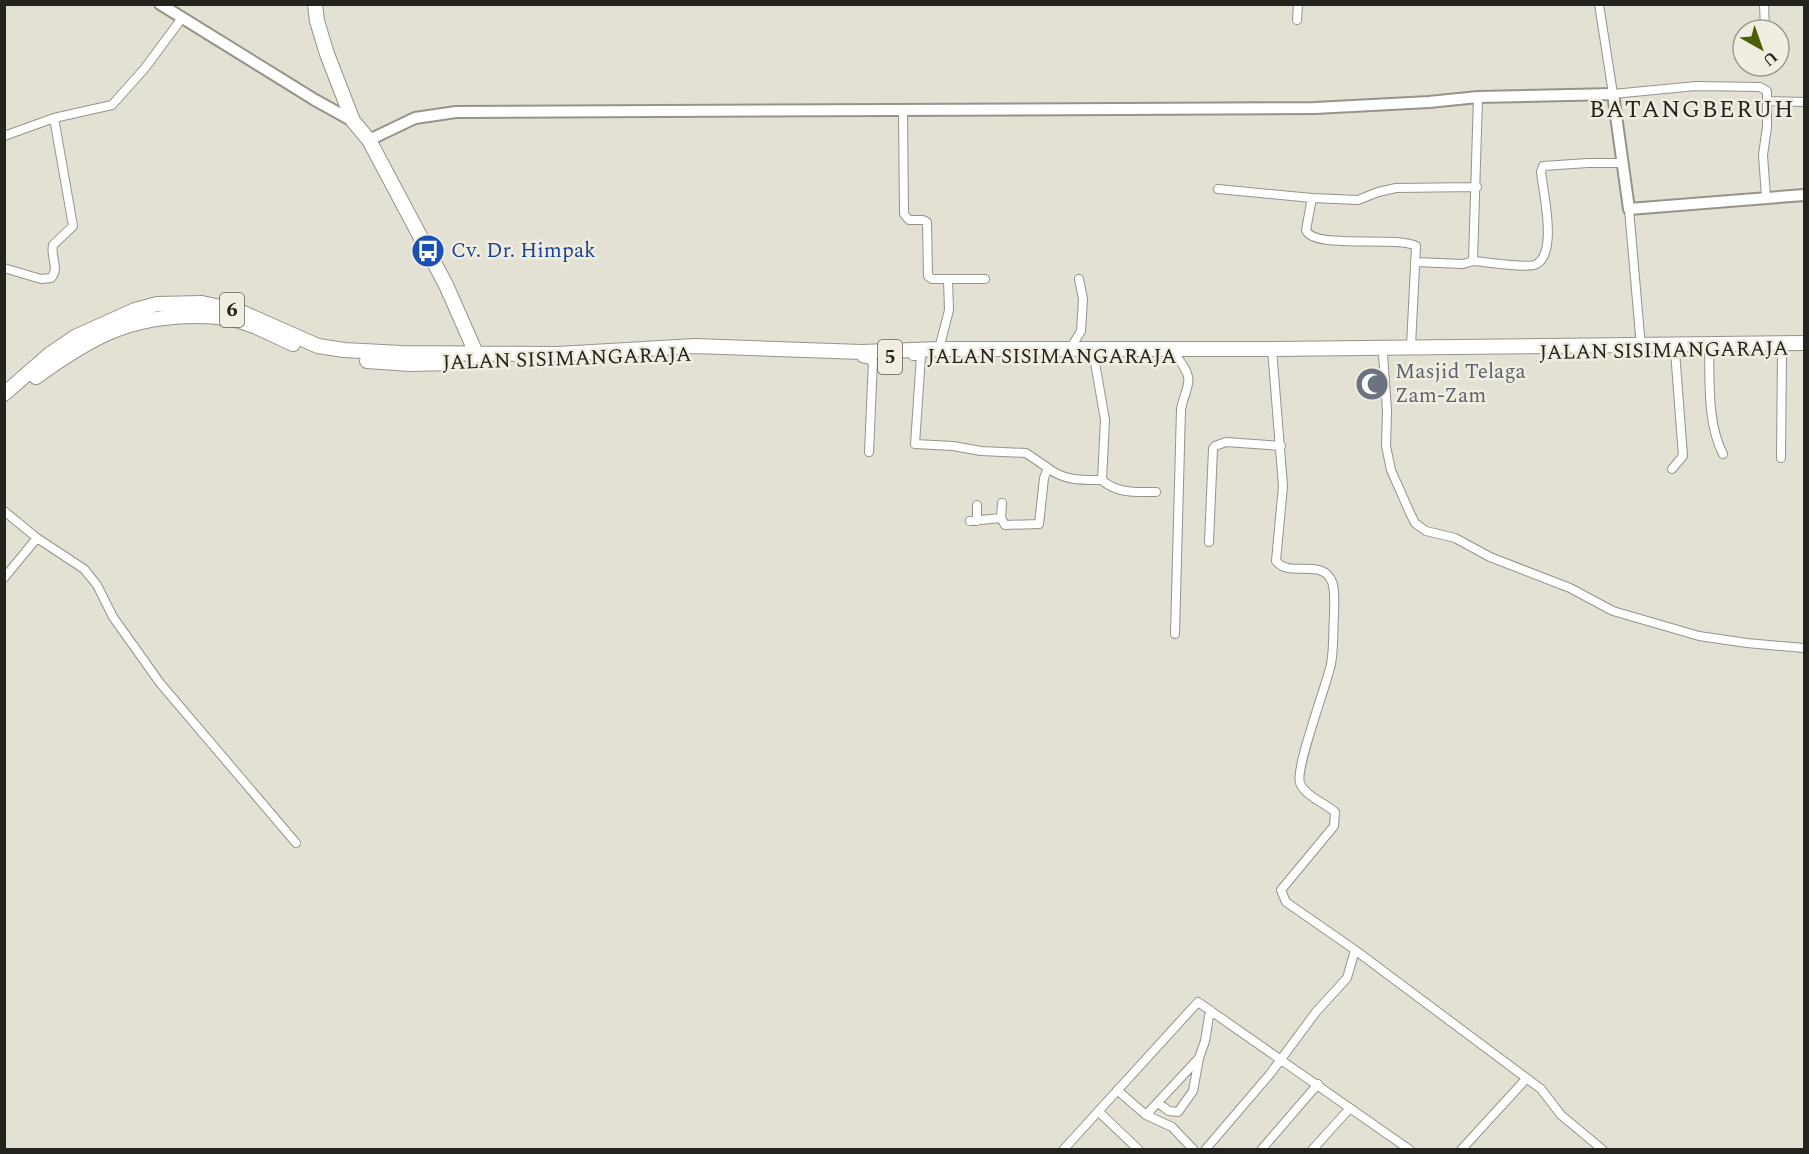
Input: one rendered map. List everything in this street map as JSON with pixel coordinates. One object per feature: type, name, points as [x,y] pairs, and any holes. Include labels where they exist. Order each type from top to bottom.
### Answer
[{"type":"highway","points":[[315,4],[317,21],[327,54],[353,121],[369,140],[446,285],[480,356]]},
{"type":"highway","name":"6","points":[[4,395],[50,354],[75,337],[135,310],[157,304],[202,303],[239,311],[318,346],[367,352],[480,356]]},
{"type":"highway","name":"JALAN SISIMANGARAJA","points":[[480,356],[582,357],[695,350],[862,355],[1375,352],[1804,344]]},
{"type":"highway","name":"JALAN SISIMANGARAJA","points":[[1375,352],[1411,346],[1641,348],[1675,351],[1804,349]]},
{"type":"highway","name":"JALAN SISIMANGARAJA","points":[[910,353],[939,349],[1070,349],[1094,353]]},
{"type":"street","points":[[160,4],[353,121]]},
{"type":"street","points":[[1297,20],[1298,4]]},
{"type":"street","points":[[1599,4],[1629,209],[1641,348]]},
{"type":"street","points":[[4,136],[54,118],[112,105],[145,68],[182,18]]},
{"type":"street","points":[[369,140],[415,118],[456,112],[1315,108],[1478,97],[1612,94],[1696,86],[1760,87],[1767,91],[1768,101],[1763,155],[1766,197]]},
{"type":"street","points":[[1473,261],[1478,97]]},
{"type":"street","points":[[1768,101],[1804,102]]},
{"type":"street","points":[[903,110],[905,217],[909,220],[927,222],[928,276],[932,279],[948,280],[985,279]]},
{"type":"street","points":[[4,268],[41,279],[51,278],[55,274],[56,267],[52,255],[53,245],[73,226],[54,118]]},
{"type":"street","points":[[1415,261],[1463,264],[1473,261],[1532,266],[1546,254],[1549,241],[1541,172],[1544,166],[1622,163]]},
{"type":"street","points":[[1218,189],[1358,200],[1396,188],[1477,187]]},
{"type":"street","points":[[1629,209],[1804,195]]},
{"type":"street","points":[[1312,198],[1306,230],[1309,236],[1352,242],[1382,241],[1414,244],[1417,248],[1411,346]]},
{"type":"street","points":[[1070,349],[1082,331],[1083,299],[1079,279]]},
{"type":"street","points":[[939,349],[949,310],[948,280]]},
{"type":"street","points":[[1780,458],[1782,349]]},
{"type":"street","points":[[1709,350],[1710,405],[1717,443],[1723,454]]},
{"type":"street","points":[[1273,351],[1283,486],[1276,561],[1280,566],[1319,570],[1331,578],[1333,585],[1331,661],[1303,756],[1299,778],[1305,791],[1335,812],[1336,821],[1328,834],[1281,890],[1286,902],[1355,950],[1541,1089],[1561,1115],[1604,1149]]},
{"type":"street","points":[[1672,469],[1683,456],[1675,351]]},
{"type":"street","points":[[1375,352],[1387,411],[1386,446],[1391,470],[1415,523],[1426,531],[1455,538],[1490,556],[1570,588],[1613,611],[1699,636],[1804,648]]},
{"type":"street","points":[[910,353],[921,356],[915,444],[1026,453],[1056,475],[1072,479],[1102,480],[1111,488],[1131,492],[1156,492]]},
{"type":"street","points":[[1094,353],[1105,420],[1102,480]]},
{"type":"street","points":[[1175,634],[1181,409],[1189,383],[1188,372],[1178,353]]},
{"type":"street","points":[[862,355],[873,361],[869,452]]},
{"type":"street","points":[[1209,542],[1215,446],[1226,442],[1281,446]]},
{"type":"street","points":[[1002,503],[1001,518],[1005,525],[1039,524],[1044,478],[1048,468]]},
{"type":"street","points":[[977,505],[974,521],[1001,518]]},
{"type":"street","points":[[4,511],[37,538],[84,569],[97,585],[113,617],[160,683],[296,843]]},
{"type":"street","points":[[4,578],[37,538]]},
{"type":"street","points":[[1205,1149],[1280,1059],[1309,1020],[1347,978],[1355,950]]},
{"type":"street","points":[[1063,1149],[1198,1002],[1410,1149]]},
{"type":"street","points":[[1158,1103],[1169,1111],[1178,1112],[1193,1091],[1210,1010]]},
{"type":"street","points":[[1146,1115],[1199,1058]]},
{"type":"street","points":[[1461,1149],[1526,1079]]},
{"type":"street","points":[[1261,1149],[1318,1084]]},
{"type":"street","points":[[1117,1090],[1146,1115],[1172,1127],[1194,1149]]},
{"type":"street","points":[[1312,1149],[1350,1108]]},
{"type":"street","points":[[1098,1112],[1139,1149]]},
{"type":"street","points":[[1070,1142],[1078,1149]]},
{"type":"place","name":"Cv. Dr. Himpak","points":[[428,251]]},
{"type":"place","name":"Masjid Telaga Zam-Zam","points":[[1372,384]]},
{"type":"district","name":"BATANGBERUH","points":[[1692,110]]}]
